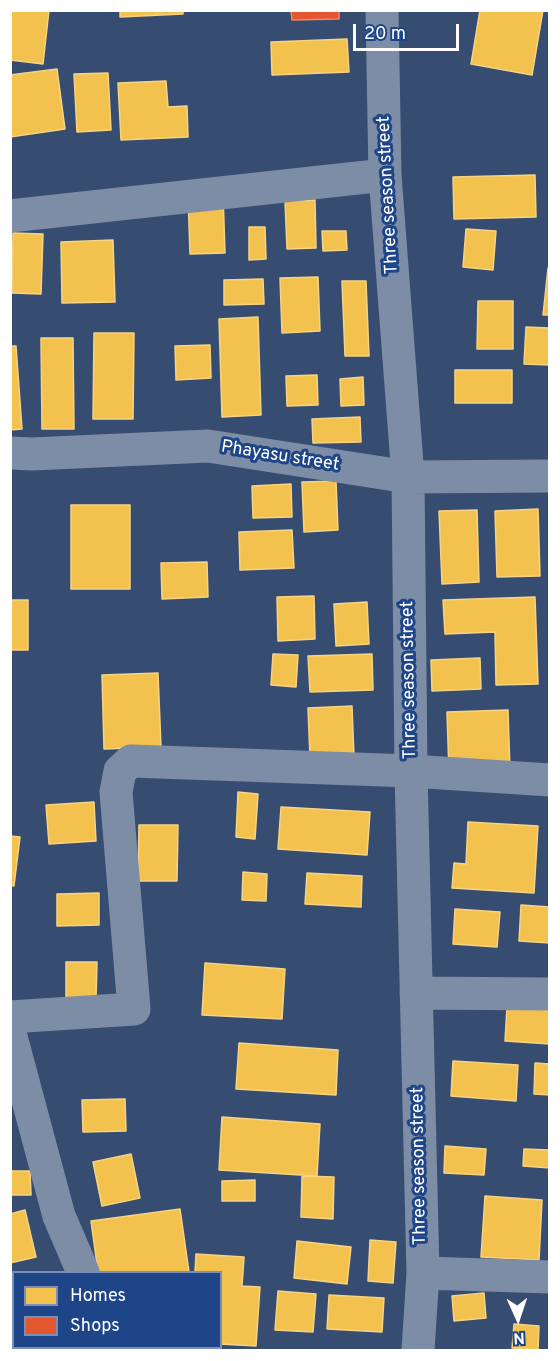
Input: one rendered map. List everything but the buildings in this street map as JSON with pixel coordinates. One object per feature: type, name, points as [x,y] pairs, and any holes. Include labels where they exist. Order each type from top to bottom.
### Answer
[{"type":"street","name":"Three season street","points":[[382,10],[385,175],[408,477],[411,771],[423,1273],[418,1350]]},
{"type":"street","points":[[10,216],[385,175]]},
{"type":"street","name":"Phayasu street","points":[[10,453],[208,446],[408,477],[549,476]]},
{"type":"street","points":[[10,1017],[134,1009],[116,792],[120,771],[130,761],[411,771],[549,780]]},
{"type":"street","points":[[416,993],[549,994]]},
{"type":"street","points":[[10,1033],[59,1216],[83,1271]]},
{"type":"street","points":[[423,1273],[549,1277]]}]
